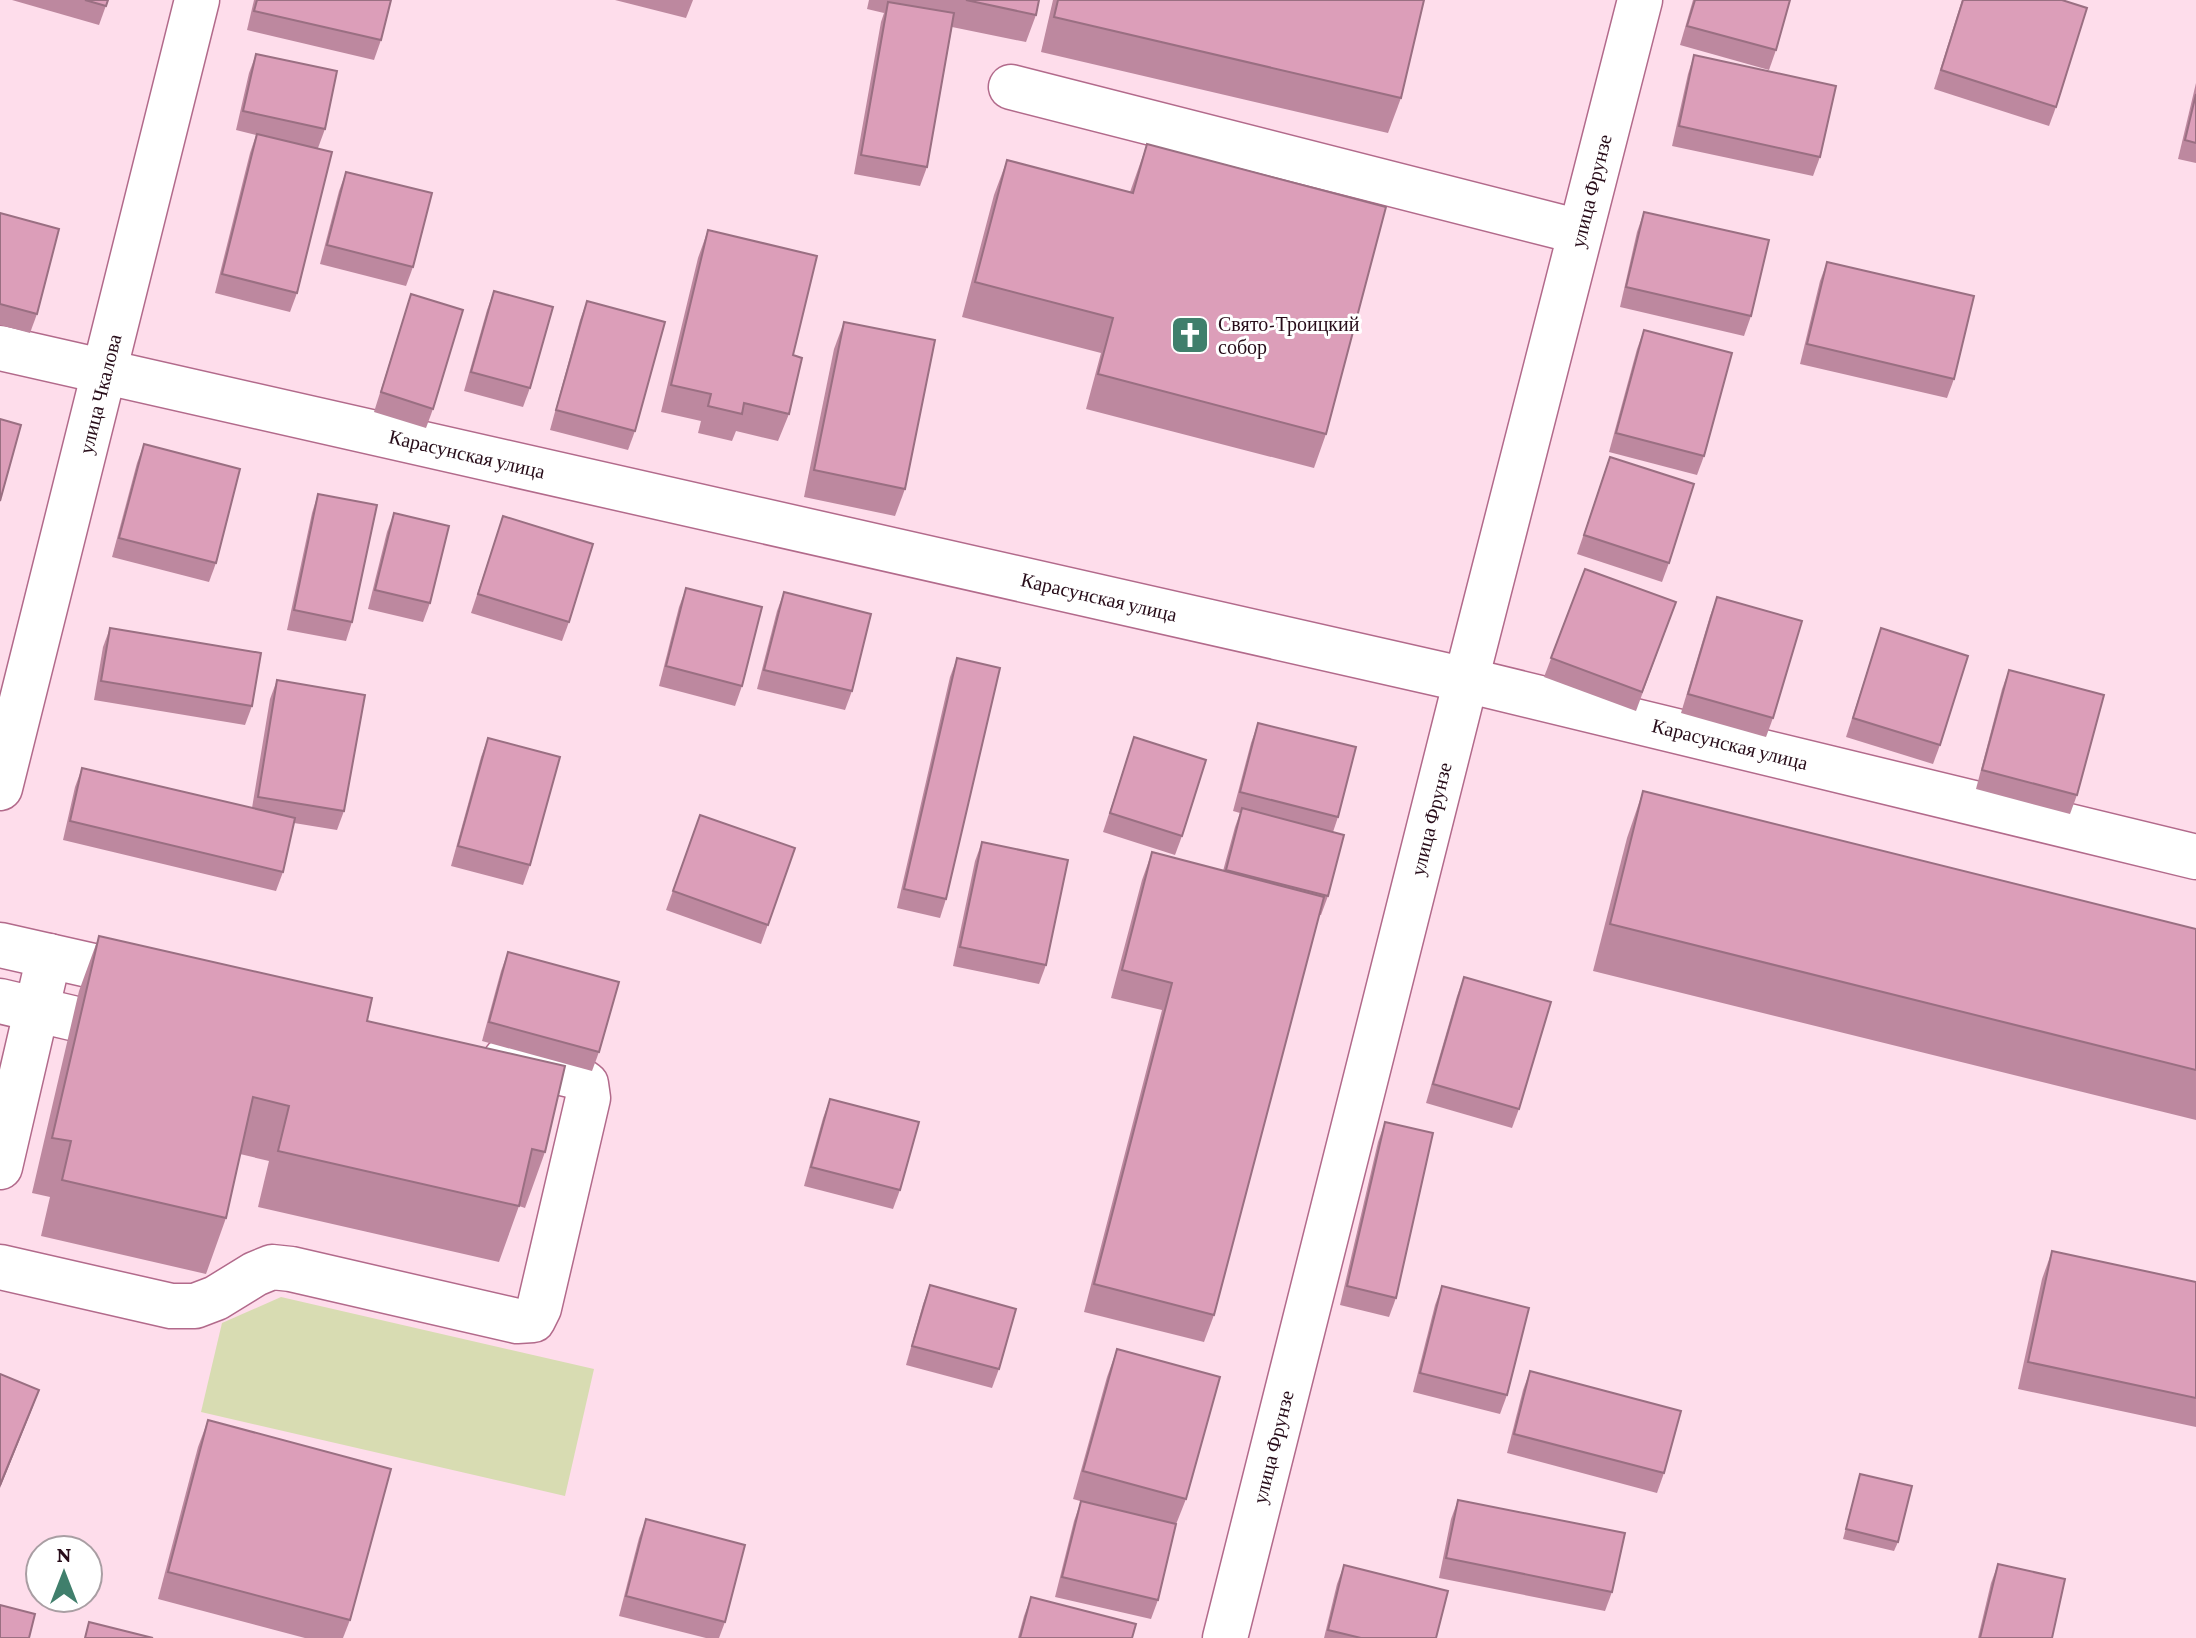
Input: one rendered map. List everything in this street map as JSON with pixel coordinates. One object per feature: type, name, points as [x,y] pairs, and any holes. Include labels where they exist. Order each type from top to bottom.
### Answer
[{"type":"street","name":"улица Чкалова","points":[[0,788],[197,0]]},
{"type":"street","name":"улица Фрунзе","points":[[1225,1638],[1640,0]]},
{"type":"street","points":[[1011,87],[1580,232]]},
{"type":"street","name":"Карасунская улица","points":[[0,348],[1466,680],[2196,857]]},
{"type":"street","points":[[0,945],[188,988]]},
{"type":"street","points":[[0,1167],[49,956]]},
{"type":"street","points":[[0,1267],[171,1306],[195,1306],[272,1267],[517,1321],[533,1320],[539,1308],[588,1098],[586,1084],[575,1076],[467,1052]]},
{"type":"green space","points":[[281,1297],[594,1369],[565,1496],[201,1412],[222,1323]]},
{"type":"building","points":[[85,0],[108,0],[106,6]]},
{"type":"building","points":[[257,0],[391,0],[381,40],[254,11]]},
{"type":"building","points":[[966,0],[1039,0],[1036,15]]},
{"type":"building","points":[[1058,0],[1424,0],[1401,98],[1054,17]]},
{"type":"building","points":[[1695,0],[1790,0],[1776,50],[1687,26]]},
{"type":"building","points":[[1963,0],[2062,0],[2087,8],[2056,107],[1941,70]]},
{"type":"building","points":[[888,2],[954,13],[927,167],[861,155]]},
{"type":"building","points":[[256,54],[337,71],[325,129],[243,111]]},
{"type":"building","points":[[1694,55],[1836,86],[1820,157],[1679,126]]},
{"type":"building","points":[[2196,94],[2196,143],[2185,140]]},
{"type":"building","points":[[257,134],[332,152],[297,293],[222,274]]},
{"type":"building","name":"Свято-Троицкий собор","points":[[1147,144],[1386,207],[1326,434],[1098,374],[1113,318],[975,282],[1007,160],[1133,193]]},
{"type":"building","points":[[346,172],[432,193],[413,267],[327,245]]},
{"type":"building","points":[[1644,212],[1769,240],[1751,316],[1626,287]]},
{"type":"building","points":[[0,213],[59,229],[37,314],[0,304]]},
{"type":"building","points":[[708,230],[817,256],[793,355],[802,358],[789,414],[744,403],[742,414],[708,406],[711,394],[671,385]]},
{"type":"building","points":[[1827,262],[1974,296],[1954,379],[1807,344]]},
{"type":"building","points":[[494,291],[553,307],[530,388],[471,372]]},
{"type":"building","points":[[411,294],[463,310],[433,409],[381,392]]},
{"type":"building","points":[[587,301],[665,322],[635,431],[556,410]]},
{"type":"building","points":[[844,322],[935,340],[905,489],[814,470]]},
{"type":"building","points":[[1644,330],[1732,353],[1704,456],[1616,433]]},
{"type":"building","points":[[0,419],[21,425],[0,501]]},
{"type":"building","points":[[144,444],[240,469],[216,563],[119,538]]},
{"type":"building","points":[[1610,457],[1694,484],[1669,563],[1584,535]]},
{"type":"building","points":[[318,494],[377,505],[352,622],[294,610]]},
{"type":"building","points":[[394,513],[449,526],[430,603],[375,590]]},
{"type":"building","points":[[503,516],[593,544],[569,622],[478,594]]},
{"type":"building","points":[[1585,569],[1676,602],[1642,692],[1551,658]]},
{"type":"building","points":[[686,588],[762,607],[742,686],[666,666]]},
{"type":"building","points":[[784,592],[871,614],[852,691],[764,670]]},
{"type":"building","points":[[1717,597],[1802,621],[1773,718],[1688,694]]},
{"type":"building","points":[[110,628],[261,653],[252,706],[101,681]]},
{"type":"building","points":[[1881,628],[1968,656],[1940,745],[1853,718]]},
{"type":"building","points":[[957,658],[1000,668],[946,899],[904,889]]},
{"type":"building","points":[[2009,670],[2104,695],[2077,795],[1982,770]]},
{"type":"building","points":[[277,680],[365,695],[344,811],[258,797]]},
{"type":"building","points":[[1258,723],[1356,747],[1338,817],[1240,792]]},
{"type":"building","points":[[1134,737],[1206,760],[1182,836],[1110,813]]},
{"type":"building","points":[[488,738],[560,757],[530,865],[458,846]]},
{"type":"building","points":[[82,768],[295,818],[283,872],[70,821]]},
{"type":"building","points":[[1643,791],[2196,929],[2196,1070],[1610,924]]},
{"type":"building","points":[[1242,808],[1344,835],[1328,896],[1226,870]]},
{"type":"building","points":[[700,815],[795,848],[768,925],[673,891]]},
{"type":"building","points":[[982,842],[1068,860],[1046,965],[960,947]]},
{"type":"building","points":[[1152,852],[1324,897],[1214,1315],[1094,1284],[1172,983],[1122,970]]},
{"type":"building","points":[[99,936],[372,998],[367,1021],[565,1066],[545,1152],[532,1149],[519,1206],[278,1151],[289,1106],[253,1097],[226,1218],[62,1180],[71,1141],[52,1138]]},
{"type":"building","points":[[508,952],[619,982],[599,1052],[489,1022]]},
{"type":"building","points":[[1464,977],[1551,1002],[1519,1109],[1433,1084]]},
{"type":"building","points":[[830,1099],[919,1122],[900,1190],[811,1167]]},
{"type":"building","points":[[1385,1122],[1433,1133],[1396,1298],[1347,1286]]},
{"type":"building","points":[[2052,1251],[2196,1282],[2196,1398],[2028,1362]]},
{"type":"building","points":[[930,1285],[1016,1309],[999,1369],[912,1346]]},
{"type":"building","points":[[1442,1286],[1529,1308],[1507,1395],[1420,1373]]},
{"type":"building","points":[[1117,1349],[1220,1377],[1186,1499],[1083,1471]]},
{"type":"building","points":[[1530,1371],[1681,1411],[1664,1473],[1514,1434]]},
{"type":"building","points":[[0,1374],[39,1390],[0,1485]]},
{"type":"building","points":[[208,1420],[391,1469],[350,1620],[168,1572]]},
{"type":"building","points":[[1860,1474],[1912,1486],[1898,1542],[1846,1529]]},
{"type":"building","points":[[1458,1500],[1625,1533],[1612,1592],[1446,1558]]},
{"type":"building","points":[[1081,1501],[1176,1524],[1158,1600],[1062,1577]]},
{"type":"building","points":[[646,1519],[745,1545],[725,1622],[626,1596]]},
{"type":"building","points":[[1998,1564],[2065,1579],[2052,1638],[1980,1638]]},
{"type":"building","points":[[1344,1565],[1448,1591],[1436,1638],[1361,1638],[1328,1630]]},
{"type":"building","points":[[1031,1597],[1136,1624],[1132,1638],[1020,1638]]},
{"type":"building","points":[[0,1605],[24,1611],[24,1614],[35,1614],[29,1638],[0,1638]]},
{"type":"building","points":[[89,1622],[153,1638],[85,1638]]},
{"type":"place","name":"Свято-Троицкий собор","points":[[1190,335]]}]
